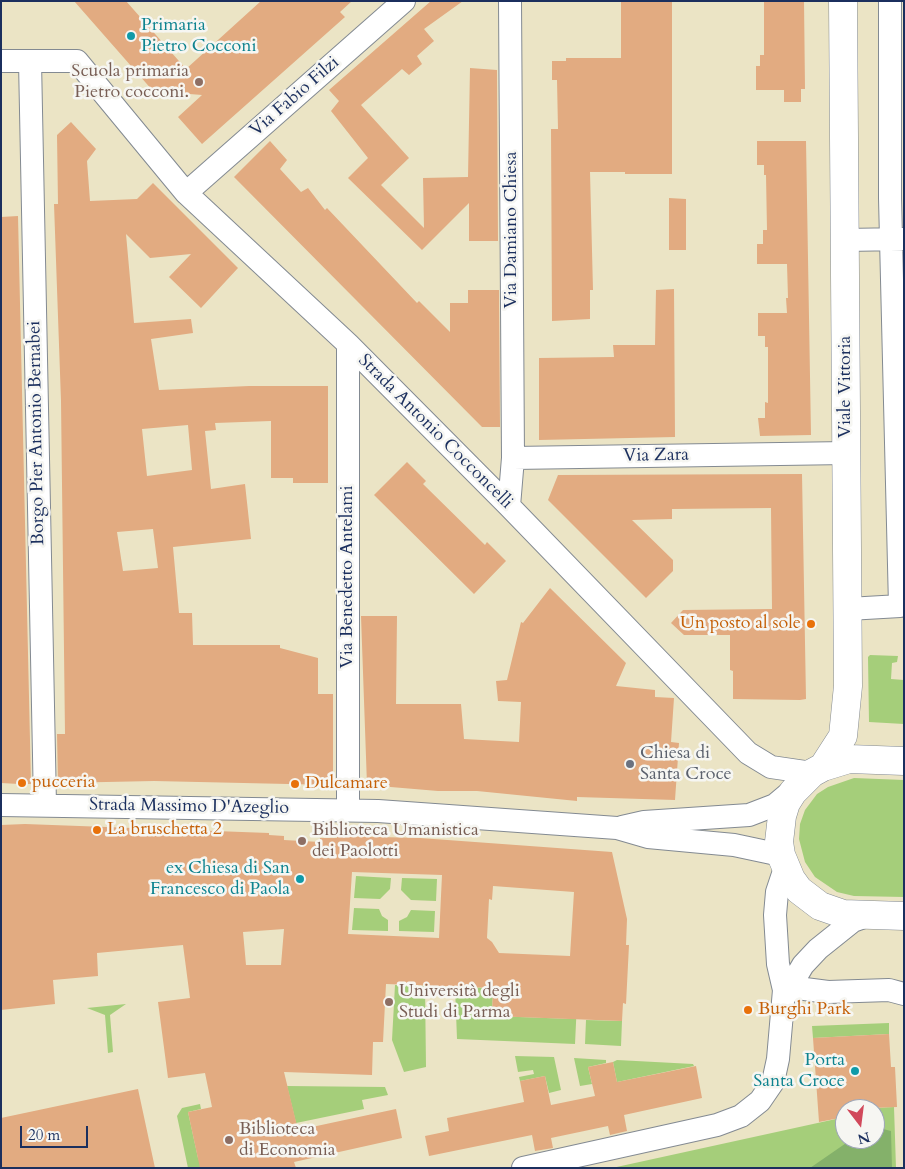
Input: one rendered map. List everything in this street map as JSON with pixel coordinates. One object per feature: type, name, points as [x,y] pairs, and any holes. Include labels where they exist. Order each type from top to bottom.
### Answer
[{"type":"main road","name":"Viale Vittoria","points":[[786,867],[779,842],[782,816],[793,792],[840,743],[846,718],[848,610],[843,1]]},
{"type":"main road","points":[[812,774],[849,759],[904,760]]},
{"type":"main road","points":[[786,867],[800,890],[820,906],[843,914],[904,916]]},
{"type":"main road","points":[[870,915],[888,918],[904,927]]},
{"type":"street","name":"Via Fabio Filzi","points":[[186,193],[404,1]]},
{"type":"street","name":"Via Damiano Chiesa","points":[[510,1],[513,458]]},
{"type":"street","points":[[848,610],[900,606],[897,239],[890,1]]},
{"type":"street","points":[[1,61],[30,61]]},
{"type":"street","name":"Strada Antonio Cocconcelli","points":[[30,61],[77,61],[186,193],[348,344],[510,506],[748,753],[771,767],[812,774]]},
{"type":"street","name":"Borgo Pier Antonio Bernabei","points":[[30,61],[45,805]]},
{"type":"street","points":[[845,240],[897,239]]},
{"type":"street","name":"Via Benedetto Antelami","points":[[348,344],[348,810]]},
{"type":"street","name":"Via Zara","points":[[513,458],[847,454]]},
{"type":"street","points":[[510,506],[513,458]]},
{"type":"street","points":[[616,828],[644,822],[750,815],[775,805],[812,774]]},
{"type":"street","name":"Strada Massimo D'Azeglio","points":[[1,805],[348,810],[616,828]]},
{"type":"street","points":[[523,1168],[717,1125],[741,1116],[760,1101],[773,1082],[778,1059],[784,997],[778,964],[775,915],[776,892],[786,867],[734,845],[648,837],[616,828]]},
{"type":"street","points":[[784,997],[803,965],[818,949],[853,921],[870,915]]},
{"type":"street","points":[[784,997],[788,992],[797,988],[828,992],[889,990],[904,994]]},
{"type":"green space","points":[[870,655],[898,656],[897,662],[892,663],[891,679],[904,680],[904,724],[869,722],[868,657]]},
{"type":"green space","points":[[854,778],[904,780],[904,897],[854,896],[837,892],[815,877],[805,862],[799,839],[800,824],[805,810],[817,794],[828,787]]},
{"type":"green space","points":[[356,876],[391,878],[390,889],[380,899],[354,898]]},
{"type":"green space","points":[[402,878],[437,879],[436,901],[411,900],[401,890]]},
{"type":"green space","points":[[354,908],[379,909],[382,916],[388,920],[388,931],[352,930]]},
{"type":"green space","points":[[411,910],[435,911],[434,932],[399,931],[399,921],[407,917]]},
{"type":"green space","points":[[395,985],[425,986],[426,1067],[404,1072],[392,1040]]},
{"type":"green space","points":[[455,987],[493,988],[492,1016],[573,1019],[577,1002],[575,1044],[457,1039]]},
{"type":"green space","points":[[126,1004],[110,1015],[113,1052],[108,1053],[105,1015],[87,1008]]},
{"type":"green space","points":[[586,1020],[622,1021],[621,1046],[585,1044]]},
{"type":"green space","points":[[889,1023],[889,1034],[813,1038],[812,1026]]},
{"type":"green space","points":[[515,1056],[554,1057],[561,1090],[549,1093],[545,1076],[520,1081],[519,1077],[534,1074],[533,1070],[518,1072]]},
{"type":"green space","points":[[574,1058],[606,1060],[606,1063],[588,1067],[592,1084],[580,1086]]},
{"type":"green space","points":[[617,1060],[693,1064],[694,1066],[617,1082],[613,1062]]},
{"type":"green space","points":[[287,1086],[385,1087],[388,1095],[362,1100],[364,1109],[296,1123]]},
{"type":"green space","points":[[200,1104],[201,1109],[188,1112],[198,1158],[203,1168],[188,1168],[177,1116],[182,1108]]},
{"type":"green space","points":[[885,1107],[894,1107],[896,1168],[612,1168],[835,1119],[835,1149],[885,1149]]},
{"type":"green space","points":[[885,1130],[891,1131],[892,1168],[810,1168],[838,1149],[885,1149]]},
{"type":"building","name":"Scuola primaria Pietro cocconi.","points":[[74,1],[126,1],[186,69],[261,1],[352,1],[340,12],[345,17],[202,144],[178,117],[202,95],[153,91]]},
{"type":"building","points":[[431,1],[463,1],[424,29],[434,41],[417,56],[422,64],[409,75],[402,69],[361,105],[409,158],[381,185],[424,228],[423,178],[468,177],[470,68],[497,70],[498,241],[469,241],[469,203],[422,250],[348,178],[368,158],[331,111],[339,101],[329,90]]},
{"type":"building","points":[[621,1],[672,1],[672,174],[590,172],[593,290],[590,290],[590,319],[552,321],[551,129],[558,129],[557,80],[552,80],[552,61],[566,61],[566,58],[621,58]]},
{"type":"building","points":[[764,1],[804,1],[805,89],[801,89],[801,102],[784,102],[784,90],[756,90],[756,66],[760,66],[760,55],[764,55]]},
{"type":"building","points":[[71,122],[96,149],[87,161],[90,201],[137,199],[153,183],[238,268],[201,308],[169,277],[191,254],[150,258],[126,234],[134,323],[191,319],[193,333],[151,339],[159,390],[249,386],[328,386],[328,483],[293,483],[293,478],[271,478],[271,421],[215,423],[216,430],[205,431],[211,489],[245,484],[251,539],[173,547],[179,613],[192,613],[193,645],[280,645],[280,648],[318,658],[318,694],[333,694],[333,785],[154,781],[58,783],[57,734],[65,734],[61,401],[54,204],[58,204],[57,135]],"holes":[[[188,425],[192,470],[147,476],[142,429]],[[153,529],[158,568],[123,571],[117,532]]]},
{"type":"building","points":[[270,141],[287,160],[280,169],[301,192],[308,188],[325,210],[327,208],[417,303],[419,301],[450,332],[450,303],[468,303],[468,290],[499,290],[500,427],[482,427],[234,177]]},
{"type":"building","points":[[757,141],[806,141],[811,435],[760,436],[758,418],[765,418],[765,402],[768,403],[768,347],[765,347],[765,336],[758,336],[758,313],[787,313],[786,298],[788,298],[787,264],[757,264],[757,244],[763,244],[763,230],[767,230],[766,175],[764,175],[764,165],[757,165]]},
{"type":"building","points":[[669,198],[686,199],[686,250],[669,250]]},
{"type":"building","points":[[18,216],[31,784],[1,783],[1,217]]},
{"type":"building","points":[[674,289],[675,437],[539,440],[539,358],[614,357],[613,345],[655,345],[656,290]]},
{"type":"building","points":[[407,462],[426,481],[423,484],[485,545],[487,542],[506,561],[474,594],[374,495]]},
{"type":"building","points":[[802,474],[806,699],[800,700],[733,699],[733,671],[730,670],[730,635],[684,635],[671,623],[683,610],[772,609],[771,508],[672,509],[672,519],[632,520],[673,560],[673,571],[646,598],[548,500],[558,475]]},
{"type":"building","points":[[550,588],[626,663],[616,686],[655,690],[655,697],[674,698],[671,742],[679,743],[675,800],[577,797],[577,801],[477,791],[438,791],[367,785],[361,616],[397,616],[396,704],[461,704],[464,739],[519,742],[521,702],[498,701],[496,681],[507,680],[521,622],[523,623]]},
{"type":"building","points":[[25,824],[269,833],[269,835],[284,836],[284,840],[320,842],[320,838],[337,838],[337,836],[420,838],[612,852],[627,919],[626,945],[629,945],[626,1004],[623,1003],[622,1021],[492,1016],[493,988],[386,984],[383,1042],[373,1042],[372,1075],[284,1072],[298,1130],[396,1109],[402,1138],[294,1162],[296,1168],[200,1168],[188,1112],[212,1107],[205,1073],[168,1078],[158,1002],[190,998],[183,945],[97,953],[98,976],[53,980],[55,1004],[1,1010],[1,825]],"holes":[[[352,872],[442,875],[439,938],[348,934]],[[493,886],[574,892],[570,956],[499,953],[487,938],[489,899],[492,900]],[[284,929],[281,965],[246,965],[243,932]]]},
{"type":"building","name":"Porta Santa Croce","points":[[889,1034],[891,1067],[895,1067],[897,1107],[885,1107],[885,1099],[835,1099],[835,1119],[819,1122],[813,1038]]},
{"type":"building","points":[[613,1062],[617,1082],[696,1066],[702,1098],[624,1115],[627,1131],[610,1135],[608,1126],[551,1138],[553,1148],[535,1151],[532,1135],[429,1156],[425,1136],[449,1131],[447,1118],[524,1102],[520,1081],[545,1076],[551,1105],[595,1096],[588,1067]]},
{"type":"building","points":[[138,1089],[155,1168],[1,1168],[1,1118]]},
{"type":"place","name":"Primaria Pietro Cocconi","points":[[131,36]]},
{"type":"place","name":"Scuola primaria Pietro cocconi.","points":[[199,82]]},
{"type":"place","name":"Un posto al sole","points":[[811,624]]},
{"type":"place","name":"Chiesa di Santa Croce","points":[[630,764]]},
{"type":"place","name":"pucceria","points":[[22,783]]},
{"type":"place","name":"Dulcamare","points":[[295,784]]},
{"type":"place","name":"La bruschetta 2","points":[[97,830]]},
{"type":"place","name":"Biblioteca Umanistica dei Paolotti","points":[[302,841]]},
{"type":"place","name":"ex Chiesa di San Francesco di Paola","points":[[300,879]]},
{"type":"place","name":"Università degli Studi di Parma","points":[[389,1002]]},
{"type":"place","name":"Burghi Park","points":[[748,1010]]},
{"type":"place","name":"Porta Santa Croce","points":[[855,1071]]},
{"type":"place","name":"Biblioteca di Economia","points":[[229,1140]]}]
